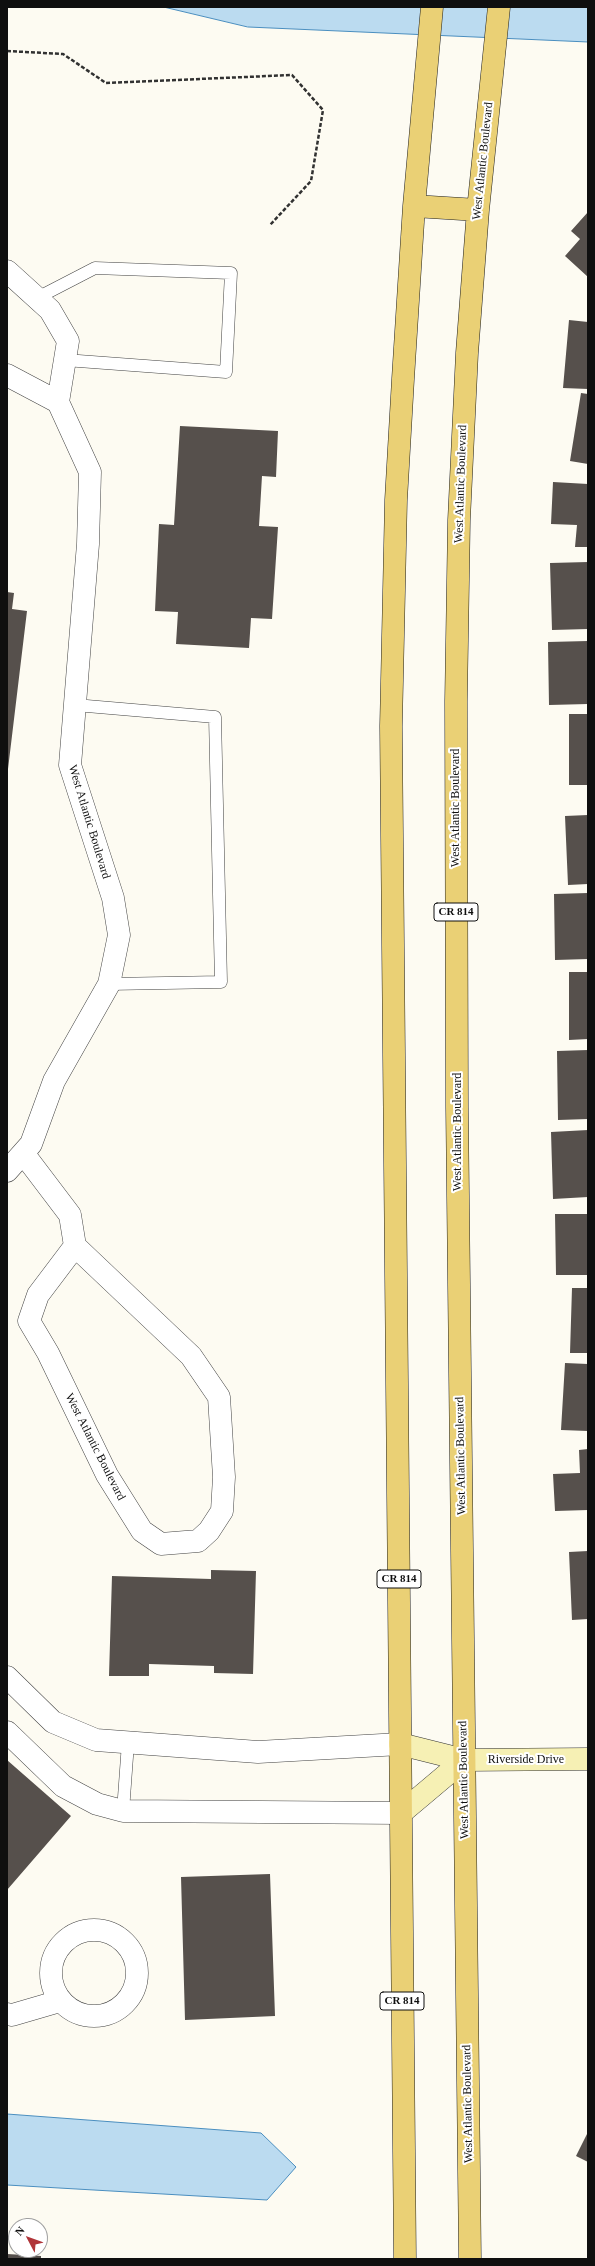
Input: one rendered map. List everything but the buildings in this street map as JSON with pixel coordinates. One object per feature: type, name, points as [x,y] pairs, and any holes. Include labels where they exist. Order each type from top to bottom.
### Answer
[{"type":"main road","name":"CR 814","points":[[405,2259],[391,726],[396,500],[414,206],[426,55],[432,7]]},
{"type":"main road","name":"West Atlantic Boulevard","points":[[470,2259],[457,1099],[456,701],[459,520],[467,353],[478,210],[499,7]]},
{"type":"main road","points":[[414,206],[478,210]]},
{"type":"street","points":[[7,271],[50,310],[68,340],[58,402],[7,375]]},
{"type":"street","name":"West Atlantic Boulevard","points":[[7,1171],[31,1144],[54,1081],[109,984],[119,935],[112,898],[70,765],[88,544],[90,472],[58,402]]},
{"type":"street","points":[[23,1153],[70,1215],[75,1246]]},
{"type":"street","name":"West Atlantic Boulevard","points":[[75,1246],[191,1356],[219,1396],[224,1477],[222,1511],[209,1531],[198,1541],[161,1544],[142,1531],[107,1475],[48,1353],[29,1321],[38,1295],[75,1246]]},
{"type":"street","points":[[7,1676],[53,1722],[96,1740],[258,1752],[400,1744]]},
{"type":"street","points":[[7,1732],[63,1786],[97,1804],[123,1811],[401,1813],[464,1760]]},
{"type":"street","name":"Riverside Drive","points":[[400,1744],[464,1760],[588,1759]]},
{"type":"street","points":[[7,2014],[60,2001]]},
{"type":"lane","points":[[37,298],[95,268],[231,273],[226,372],[65,360]]},
{"type":"lane","points":[[75,705],[215,717],[221,982],[109,984]]},
{"type":"lane","points":[[123,1811],[128,1743]]},
{"type":"path","points":[[7,51],[64,54],[106,83],[292,75],[323,110],[311,181],[270,225]]},
{"type":"water","points":[[164,7],[588,7],[588,42],[248,27]]},
{"type":"water","points":[[7,2114],[261,2133],[296,2167],[267,2200],[7,2185]]}]
